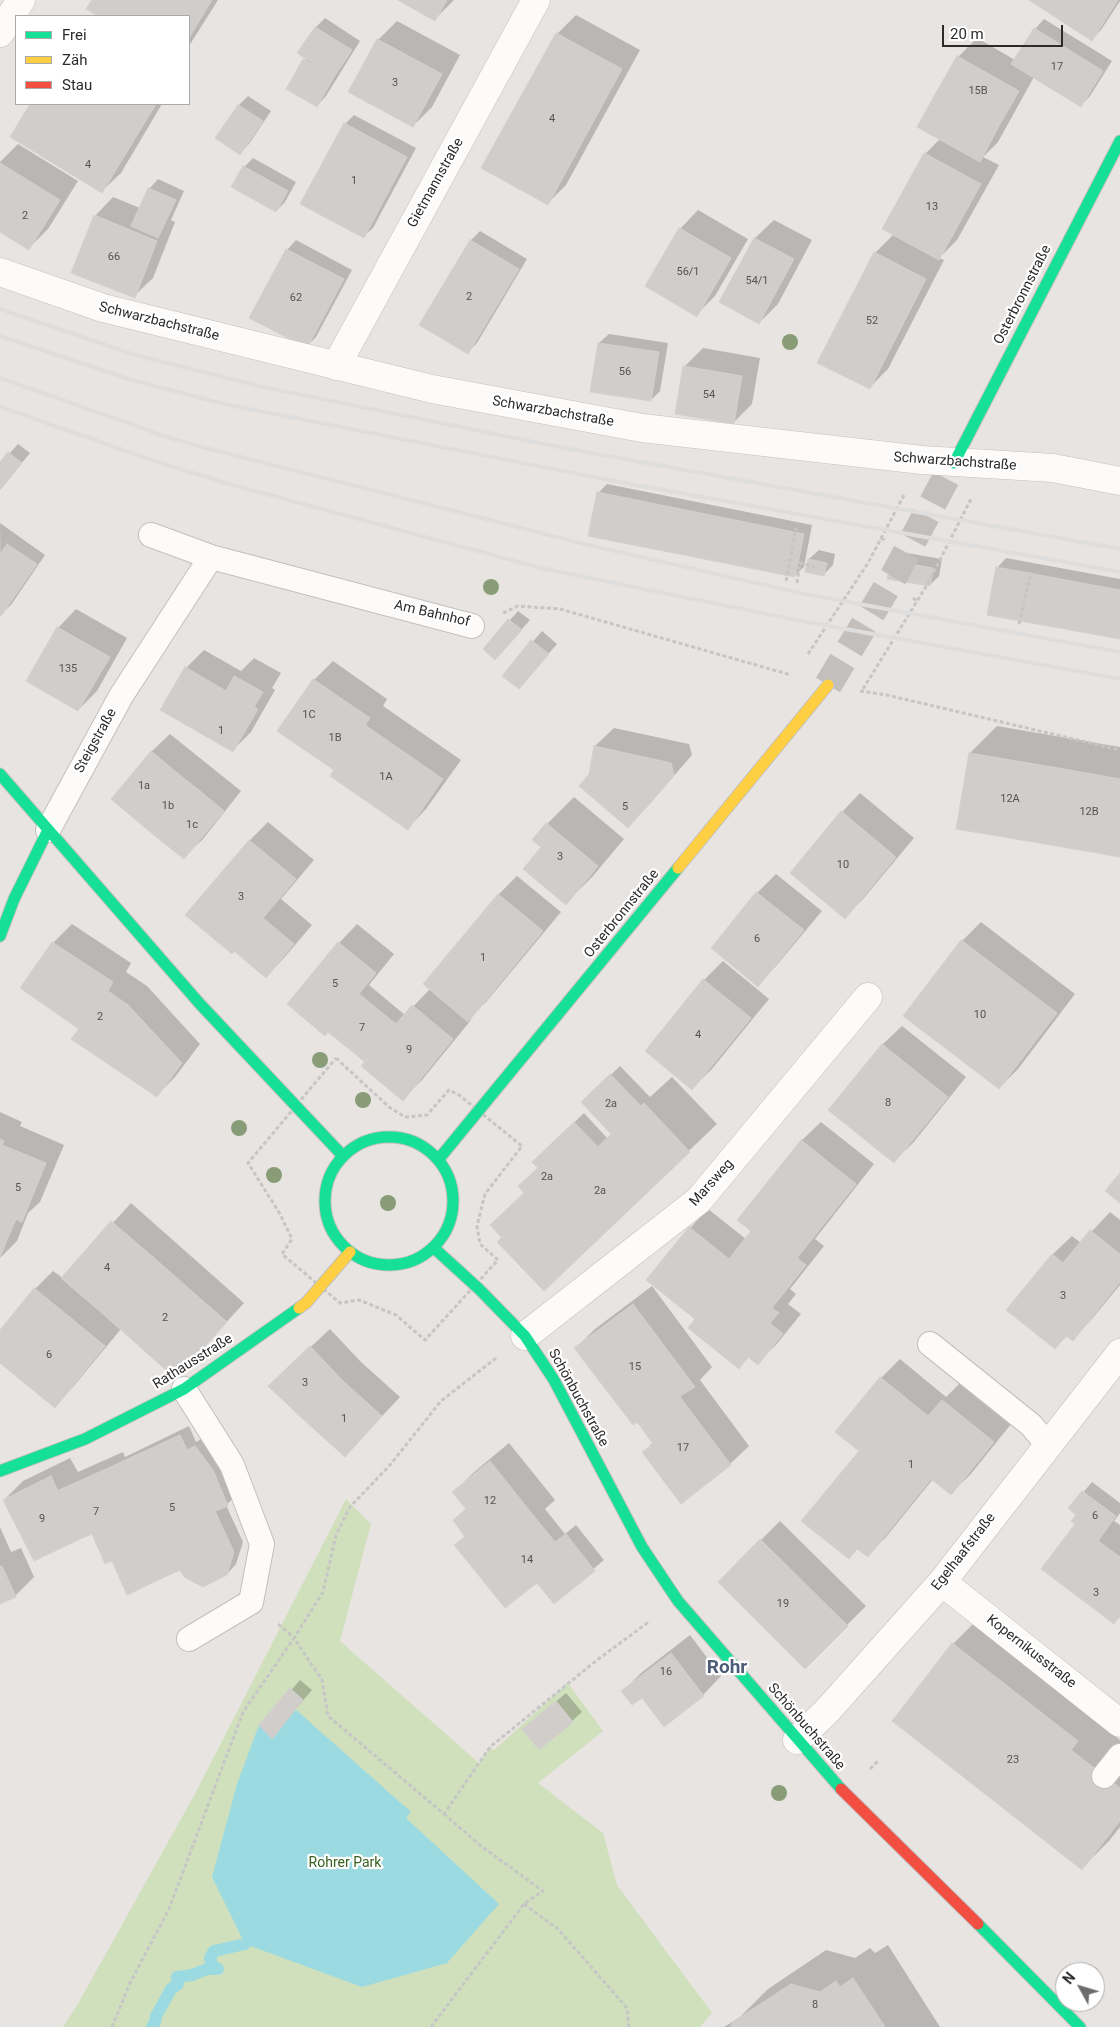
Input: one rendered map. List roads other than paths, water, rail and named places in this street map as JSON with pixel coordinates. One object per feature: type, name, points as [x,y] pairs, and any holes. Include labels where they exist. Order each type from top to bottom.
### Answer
[{"type":"main road","name":"Osterbronnstraße","points":[[954,463],[1120,141]]},
{"type":"main road","name":"Osterbronnstraße","points":[[438,1160],[828,685]]},
{"type":"main road","points":[[0,774],[200,1004],[343,1156]]},
{"type":"main road","name":"Steigstraße","points":[[0,936],[14,899],[48,830]]},
{"type":"main road","points":[[389,1136],[414,1141],[438,1160],[449,1176],[454,1202],[448,1226],[434,1248],[415,1260],[392,1265],[370,1263],[350,1252],[332,1232],[324,1206],[329,1179],[343,1156],[364,1141],[389,1136]]},
{"type":"main road","name":"Schönbuchstraße","points":[[434,1248],[474,1285],[524,1336],[554,1380],[642,1547],[678,1601],[845,1793],[1036,1981],[1080,2027]]},
{"type":"main road","name":"Rathausstraße","points":[[0,1471],[85,1439],[184,1389],[306,1303],[350,1252]]},
{"type":"street","points":[[0,33],[20,0]]},
{"type":"street","name":"Gietmannstraße","points":[[336,366],[536,0]]},
{"type":"street","name":"Schwarzbachstraße","points":[[0,272],[103,308],[432,390],[642,428],[922,460],[1053,468],[1120,481]]},
{"type":"street","name":"Marsweg","points":[[524,1336],[699,1200],[868,997]]},
{"type":"street","name":"Egelhaafstraße","points":[[797,1740],[826,1711],[942,1582],[1120,1353]]},
{"type":"street","name":"Kopernikusstraße","points":[[942,1582],[1120,1723]]},
{"type":"lane","name":"Am Bahnhof","points":[[151,535],[211,557],[472,626]]},
{"type":"lane","name":"Steigstraße","points":[[48,830],[121,696],[211,557]]},
{"type":"lane","points":[[930,1344],[1030,1425],[1048,1445]]},
{"type":"lane","points":[[184,1389],[232,1465],[262,1544],[251,1602],[189,1638]]},
{"type":"lane","points":[[1104,1776],[1120,1756]]},
{"type":"water","points":[[295,1709],[411,1812],[406,1818],[499,1904],[447,1963],[362,1987],[245,1944],[212,1877],[237,1784],[259,1725],[273,1738]]},
{"type":"waterway","points":[[152,2027],[171,1989],[178,1984],[177,1977],[192,1975],[207,1969],[218,1969],[212,1965],[210,1958],[214,1951],[245,1944]]},
{"type":"tunnel","points":[[828,685],[895,574],[954,463]]},
{"type":"railway","points":[[0,309],[135,355],[263,387],[564,448],[1120,549]]},
{"type":"railway","points":[[0,336],[128,379],[224,404],[619,482],[1120,572]]},
{"type":"railway","points":[[0,378],[170,438],[592,546],[805,594],[1120,652]]},
{"type":"railway","points":[[0,407],[161,463],[229,484],[541,568],[796,620],[1120,679]]},
{"type":"district","name":"Rohr","points":[[727,1668]]},
{"type":"park label","name":"Rohrer Park","points":[[345,1863]]}]
